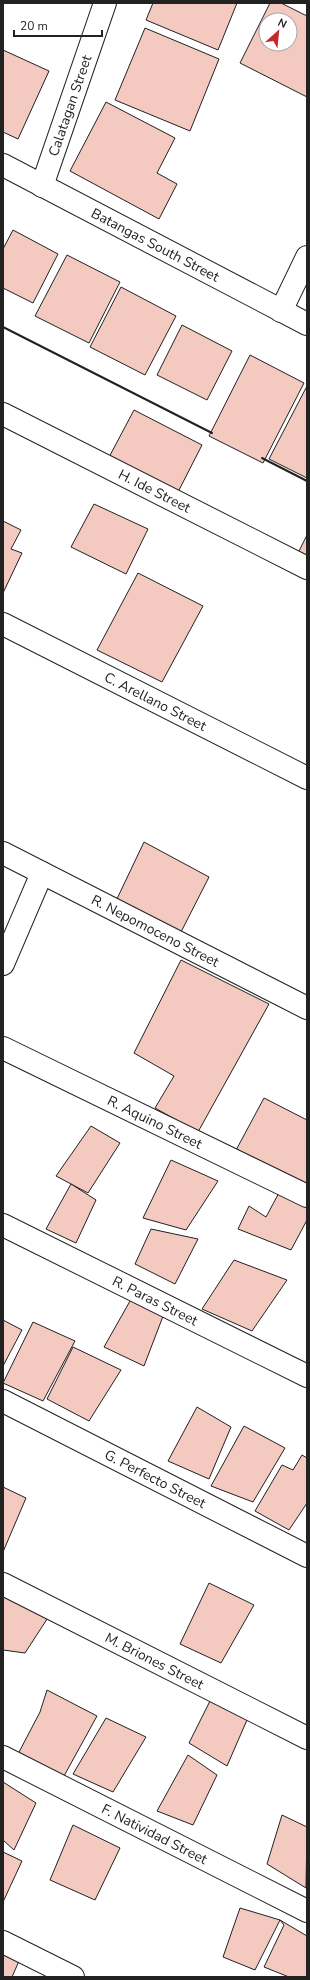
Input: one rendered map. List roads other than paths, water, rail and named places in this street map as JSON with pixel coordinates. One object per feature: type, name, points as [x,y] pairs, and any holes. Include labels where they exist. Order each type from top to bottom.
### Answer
[{"type":"street","name":"Calatagan Street","points":[[42,186],[105,3]]},
{"type":"street","name":"Batangas South Street","points":[[3,165],[307,324]]},
{"type":"street","points":[[281,311],[307,257]]},
{"type":"street","name":"H. Ide Street","points":[[3,414],[307,568]]},
{"type":"street","name":"C. Arellano Street","points":[[3,624],[307,778]]},
{"type":"street","name":"R. Nepomoceno Street","points":[[3,853],[307,1008]]},
{"type":"street","points":[[3,964],[42,873]]},
{"type":"street","name":"R. Aquino Street","points":[[3,1048],[307,1196]]},
{"type":"street","name":"R. Paras Street","points":[[3,1225],[307,1376]]},
{"type":"street","name":"G. Perfecto Street","points":[[3,1401],[307,1556]]},
{"type":"street","name":"M. Briones Street","points":[[3,1584],[307,1738]]},
{"type":"street","name":"F. Natividad Street","points":[[3,1756],[307,1911]]},
{"type":"street","points":[[3,1942],[73,1977]]}]
